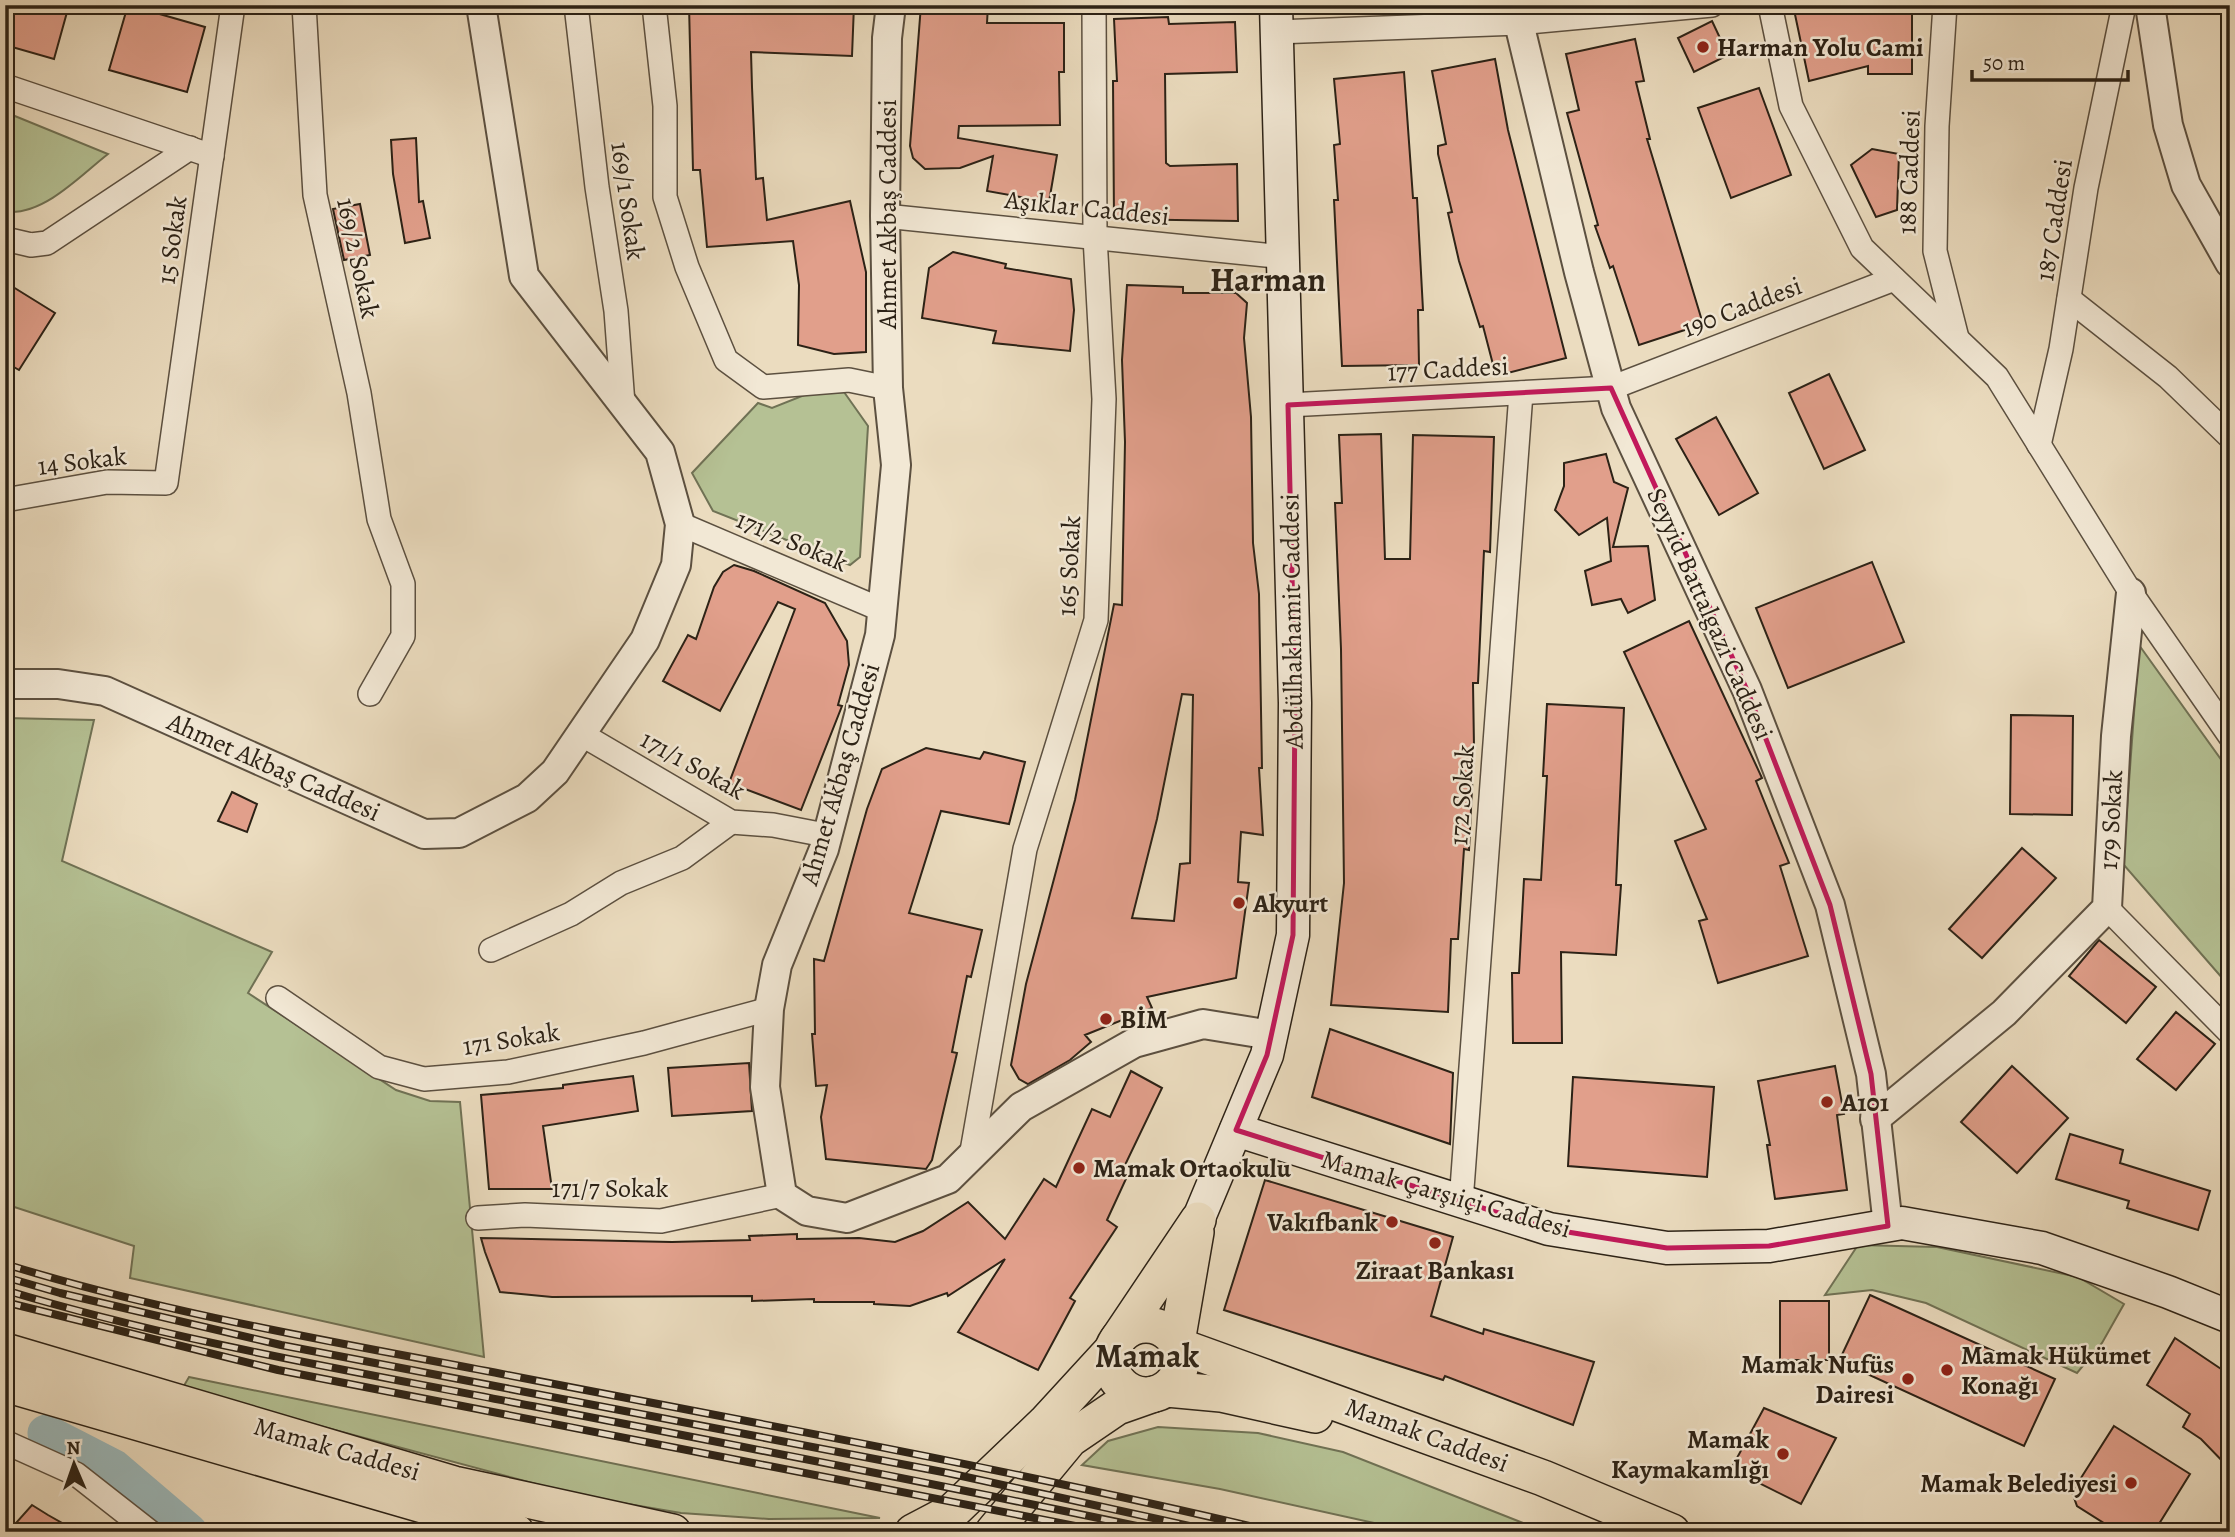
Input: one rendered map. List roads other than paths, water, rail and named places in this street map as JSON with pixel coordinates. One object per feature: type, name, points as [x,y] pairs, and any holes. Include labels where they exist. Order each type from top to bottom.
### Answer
[{"type":"main road","name":"Abdülhakhamit Caddesi","points":[[1199,1220],[1267,1055],[1293,935],[1295,702],[1289,405],[1276,18]]},
{"type":"main road","name":"Mamak Çarşıiçi Caddesi","points":[[1236,1130],[1549,1229],[1667,1248],[1769,1246],[1902,1223],[2042,1248],[2168,1292],[2230,1317]]},
{"type":"main road","points":[[1199,1220],[1178,1344],[1182,1363],[1179,1374],[1161,1392],[1130,1392],[1120,1384],[1114,1374],[1115,1344],[1199,1220]]},
{"type":"main road","points":[[913,1532],[953,1511],[1045,1423],[1126,1331],[1148,1324],[1170,1333],[1178,1344]]},
{"type":"main road","name":"Mamak Caddesi","points":[[1178,1344],[1519,1469],[1672,1532]]},
{"type":"main road","name":"Mamak Caddesi","points":[[5,1351],[454,1484],[673,1532]]},
{"type":"main road","name":"Mamak Caddesi","points":[[5,1384],[516,1532]]},
{"type":"main road","name":"Mamak Caddesi","points":[[993,1532],[1070,1439],[1117,1407],[1161,1392],[1248,1399],[1354,1427],[1622,1532]]},
{"type":"street","name":"15 Sokak","points":[[166,483],[233,5]]},
{"type":"street","name":"169/2 Sokak","points":[[304,5],[315,195],[359,393],[379,519],[403,584],[403,636],[370,694]]},
{"type":"street","name":"Ahmet Akbaş Caddesi","points":[[5,684],[58,684],[105,691],[424,834],[459,833],[527,798],[555,772],[645,640],[676,565],[680,524],[660,452],[524,276],[481,5]]},
{"type":"street","name":"169/1 Sokak","points":[[576,5],[597,187],[616,311],[623,404]]},
{"type":"street","points":[[654,5],[665,106],[665,197],[687,267],[726,360],[763,387],[849,380],[888,388]]},
{"type":"street","name":"Ahmet Akbaş Caddesi","points":[[782,1195],[765,1087],[769,1009],[777,965],[824,849],[825,835],[880,635],[896,465],[888,388],[885,216],[887,38],[891,5]]},
{"type":"street","name":"165 Sokak","points":[[971,1157],[1025,849],[1096,620],[1104,399],[1096,237],[1094,5]]},
{"type":"street","points":[[1276,18],[1520,14],[1712,5]]},
{"type":"street","points":[[1770,5],[1791,106],[1862,248],[1997,377],[2131,593],[2230,736]]},
{"type":"street","name":"188 Caddesi","points":[[1945,5],[1937,126],[1935,251],[1957,338]]},
{"type":"street","name":"187 Caddesi","points":[[2039,445],[2069,299],[2086,188],[2124,5]]},
{"type":"street","points":[[2150,5],[2168,125],[2186,185],[2230,263]]},
{"type":"street","name":"Seyyid Battalgazi Caddesi","points":[[1520,14],[1579,272],[1616,408],[1747,690],[1830,905],[1871,1074],[1888,1226]]},
{"type":"street","points":[[5,86],[212,156]]},
{"type":"street","points":[[5,239],[31,244],[47,243],[190,148]]},
{"type":"street","name":"Aşıklar Caddesi","points":[[885,216],[1284,257]]},
{"type":"street","name":"190 Caddesi","points":[[1611,388],[1894,279]]},
{"type":"street","points":[[2069,299],[2168,377],[2230,437]]},
{"type":"street","name":"177 Caddesi","points":[[1289,405],[1611,388]]},
{"type":"street","name":"172 Sokak","points":[[1461,1202],[1521,393]]},
{"type":"street","name":"14 Sokak","points":[[5,500],[107,482],[166,483]]},
{"type":"street","name":"171/2 Sokak","points":[[680,524],[882,610]]},
{"type":"street","name":"179 Sokak","points":[[1875,1119],[2004,1013],[2107,908],[2116,736],[2131,593]]},
{"type":"street","name":"171/1 Sokak","points":[[581,734],[732,822],[773,825],[825,835]]},
{"type":"street","points":[[491,950],[571,914],[621,883],[682,858],[732,822]]},
{"type":"street","points":[[2107,908],[2230,1032]]},
{"type":"street","name":"171 Sokak","points":[[278,998],[379,1066],[424,1079],[508,1072],[644,1043],[769,1009]]},
{"type":"street","points":[[782,1195],[807,1211],[847,1218],[948,1179],[1021,1107],[1134,1043],[1203,1024],[1271,1035]]},
{"type":"street","name":"171/7 Sokak","points":[[478,1218],[525,1215],[661,1221],[782,1195]]},
{"type":"street","points":[[5,1442],[76,1474],[150,1532]]},
{"type":"waterway","points":[[46,1433],[114,1468],[189,1532]]},
{"type":"railway","points":[[5,1264],[128,1298],[252,1326],[889,1449],[1275,1532]]},
{"type":"railway","points":[[5,1277],[60,1293],[281,1345],[948,1473],[1217,1532]]},
{"type":"railway","points":[[5,1290],[193,1339],[1165,1532]]},
{"type":"railway","points":[[5,1302],[278,1370],[1106,1532]]},
{"type":"place","name":"Harman Yolu Cami","points":[[1703,47]]},
{"type":"place","name":"Akyurt","points":[[1239,903]]},
{"type":"place","name":"BİM","points":[[1106,1019]]},
{"type":"place","name":"A101","points":[[1827,1102]]},
{"type":"place","name":"Mamak Ortaokulu","points":[[1079,1168]]},
{"type":"place","name":"Vakıfbank","points":[[1392,1222]]},
{"type":"place","name":"Ziraat Bankası","points":[[1435,1243]]},
{"type":"place","name":"Mamak Hükümet Konağı","points":[[1947,1370]]},
{"type":"place","name":"Mamak Nufüs Dairesi","points":[[1908,1379]]},
{"type":"place","name":"Mamak Kaymakamlığı","points":[[1783,1454]]},
{"type":"place","name":"Mamak Belediyesi","points":[[2131,1483]]},
{"type":"district","name":"Harman","points":[[1268,279]]},
{"type":"district","name":"Mamak","points":[[1147,1355]]}]
